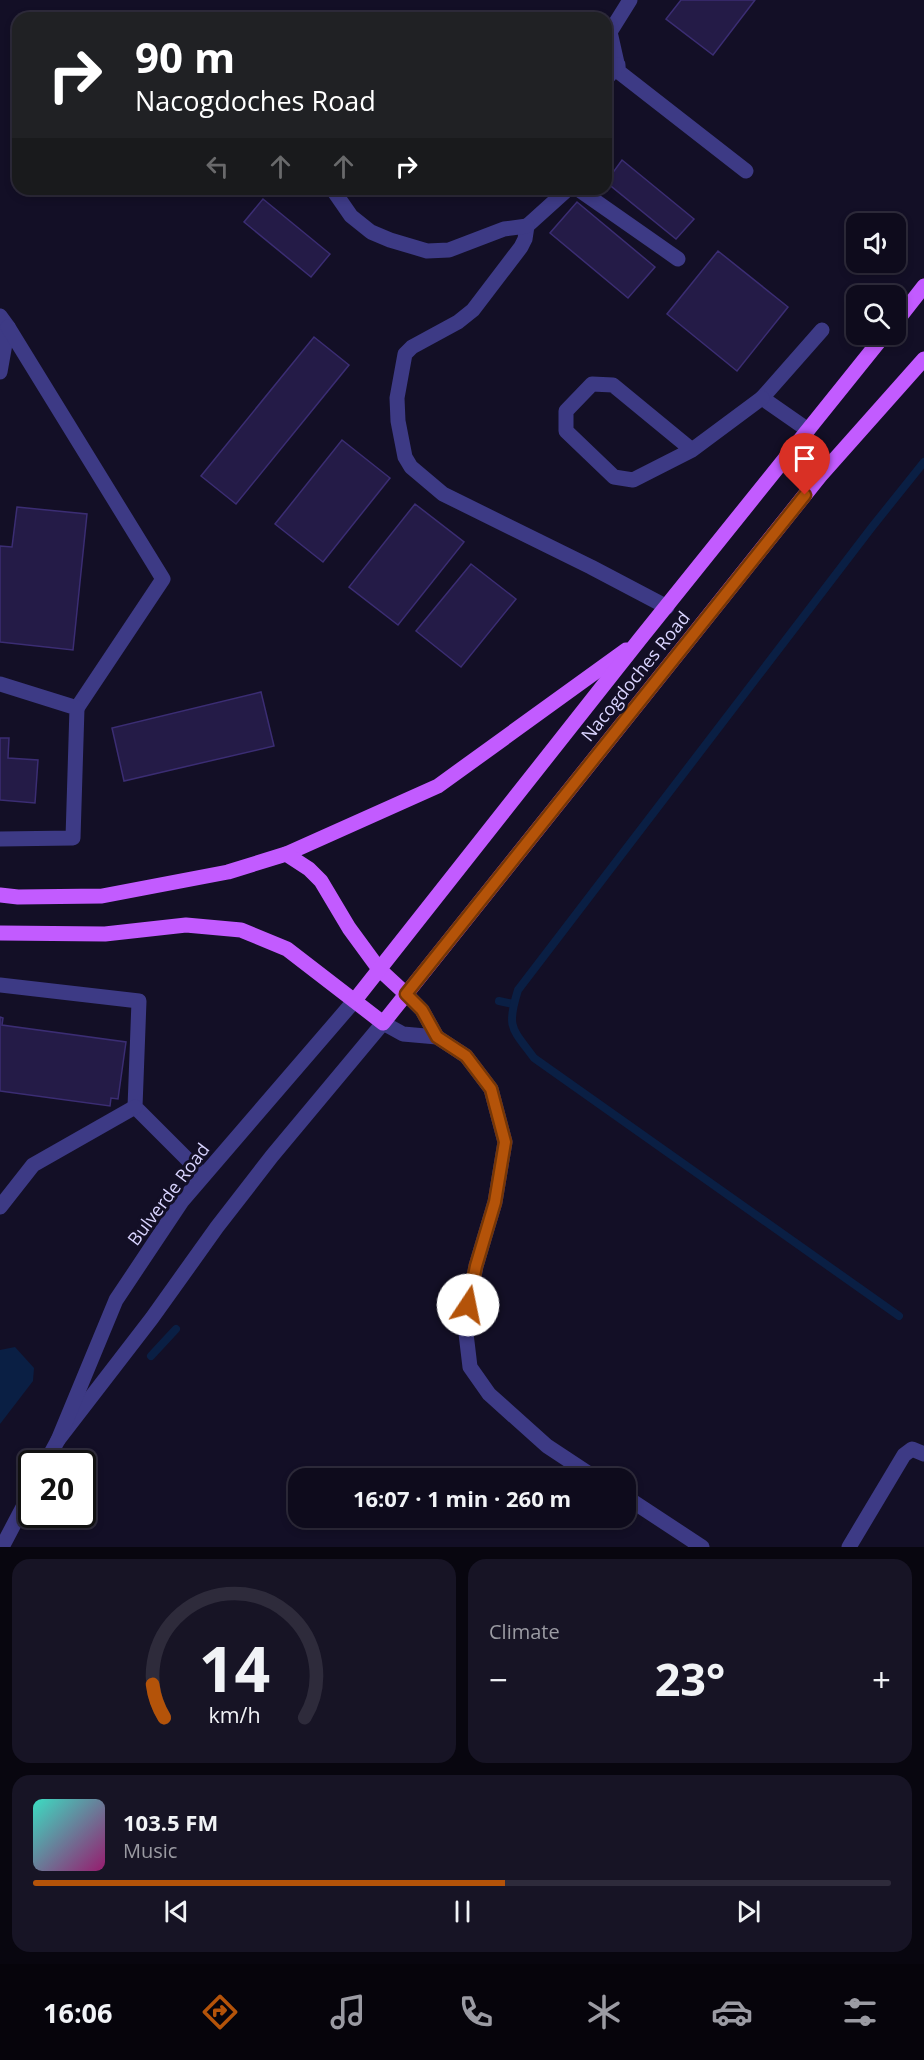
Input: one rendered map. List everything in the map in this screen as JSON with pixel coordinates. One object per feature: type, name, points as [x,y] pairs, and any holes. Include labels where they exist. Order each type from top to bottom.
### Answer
[{"type":"main road","points":[[906,309],[924,286]]},
{"type":"main road","name":"Nacogdoches Road","points":[[355,1000],[876,345]]},
{"type":"main road","name":"Nacogdoches Road","points":[[383,1023],[820,476],[924,359]]},
{"type":"main road","points":[[0,895],[18,897],[102,896],[228,872],[286,854],[438,786],[640,639]]},
{"type":"main road","points":[[286,854],[309,869],[321,881],[349,928],[379,969],[406,994]]},
{"type":"main road","points":[[0,933],[105,934],[186,925],[241,930],[287,949],[383,1023]]},
{"type":"street","points":[[612,29],[630,0]]},
{"type":"street","points":[[612,40],[620,72],[746,171]]},
{"type":"street","points":[[612,72],[618,65]]},
{"type":"street","points":[[336,195],[351,216],[371,232],[427,251],[449,250],[504,229],[527,226],[561,195]]},
{"type":"street","points":[[587,195],[678,259]]},
{"type":"street","points":[[527,226],[521,247],[473,310],[458,322],[412,347],[405,354],[397,398],[398,421],[405,457],[411,467],[443,494],[667,607]]},
{"type":"street","points":[[0,372],[4,322]]},
{"type":"street","points":[[0,839],[73,838],[77,708],[163,579],[4,322]]},
{"type":"street","points":[[692,450],[613,385],[592,384],[566,411],[566,431],[614,477],[633,480],[692,450],[762,398],[822,330]]},
{"type":"street","points":[[762,398],[808,430]]},
{"type":"street","points":[[0,684],[77,708]]},
{"type":"street","points":[[0,985],[139,1001],[135,1107],[203,1175]]},
{"type":"street","points":[[406,994],[422,1010],[437,1037],[466,1056],[491,1089],[505,1142],[495,1202],[476,1266],[465,1325],[470,1367],[489,1394],[547,1446],[580,1468]]},
{"type":"street","name":"Bulverde Road","points":[[53,1450],[116,1300],[182,1202],[203,1175],[355,1000]]},
{"type":"street","points":[[383,1023],[403,1034],[437,1037]]},
{"type":"street","name":"Bulverde Road","points":[[58,1440],[152,1318],[272,1155],[383,1023]]},
{"type":"street","points":[[0,1207],[33,1165],[135,1107]]},
{"type":"street","points":[[849,1547],[904,1455],[912,1449],[924,1454]]},
{"type":"street","points":[[636,1504],[702,1547]]},
{"type":"street","points":[[2,1547],[18,1517]]},
{"type":"water","points":[[15,1347],[34,1368],[33,1381],[0,1424],[0,1350]]},
{"type":"building","points":[[681,0],[755,0],[713,55],[666,19]]},
{"type":"building","points":[[622,160],[694,219],[676,239],[612,187],[612,174]]},
{"type":"building","points":[[263,199],[330,254],[311,277],[244,222]]},
{"type":"building","points":[[577,202],[655,267],[628,298],[550,233]]},
{"type":"building","points":[[718,251],[788,307],[737,371],[667,314]]},
{"type":"building","points":[[314,337],[349,365],[236,504],[201,476]]},
{"type":"building","points":[[342,440],[390,478],[323,562],[275,524]]},
{"type":"building","points":[[415,504],[464,542],[398,625],[349,587]]},
{"type":"building","points":[[17,507],[87,514],[73,650],[0,642],[0,546],[12,547]]},
{"type":"building","points":[[471,564],[516,599],[461,667],[416,631]]},
{"type":"building","points":[[261,692],[274,746],[124,781],[112,728]]},
{"type":"building","points":[[0,738],[9,738],[8,758],[38,760],[35,803],[0,800]]},
{"type":"building","points":[[0,1017],[3,1018],[2,1025],[126,1042],[118,1099],[111,1098],[110,1106],[0,1091]]},
{"type":"waterway","points":[[899,1316],[534,1058],[513,1027],[512,1012],[518,990],[924,462]]},
{"type":"waterway","points":[[499,1001],[513,1004]]},
{"type":"waterway","points":[[151,1356],[176,1329]]},
{"type":"route","points":[[468,1305],[476,1266],[495,1202],[505,1142],[491,1089],[466,1056],[437,1037],[422,1010],[406,994],[805,495]]}]
